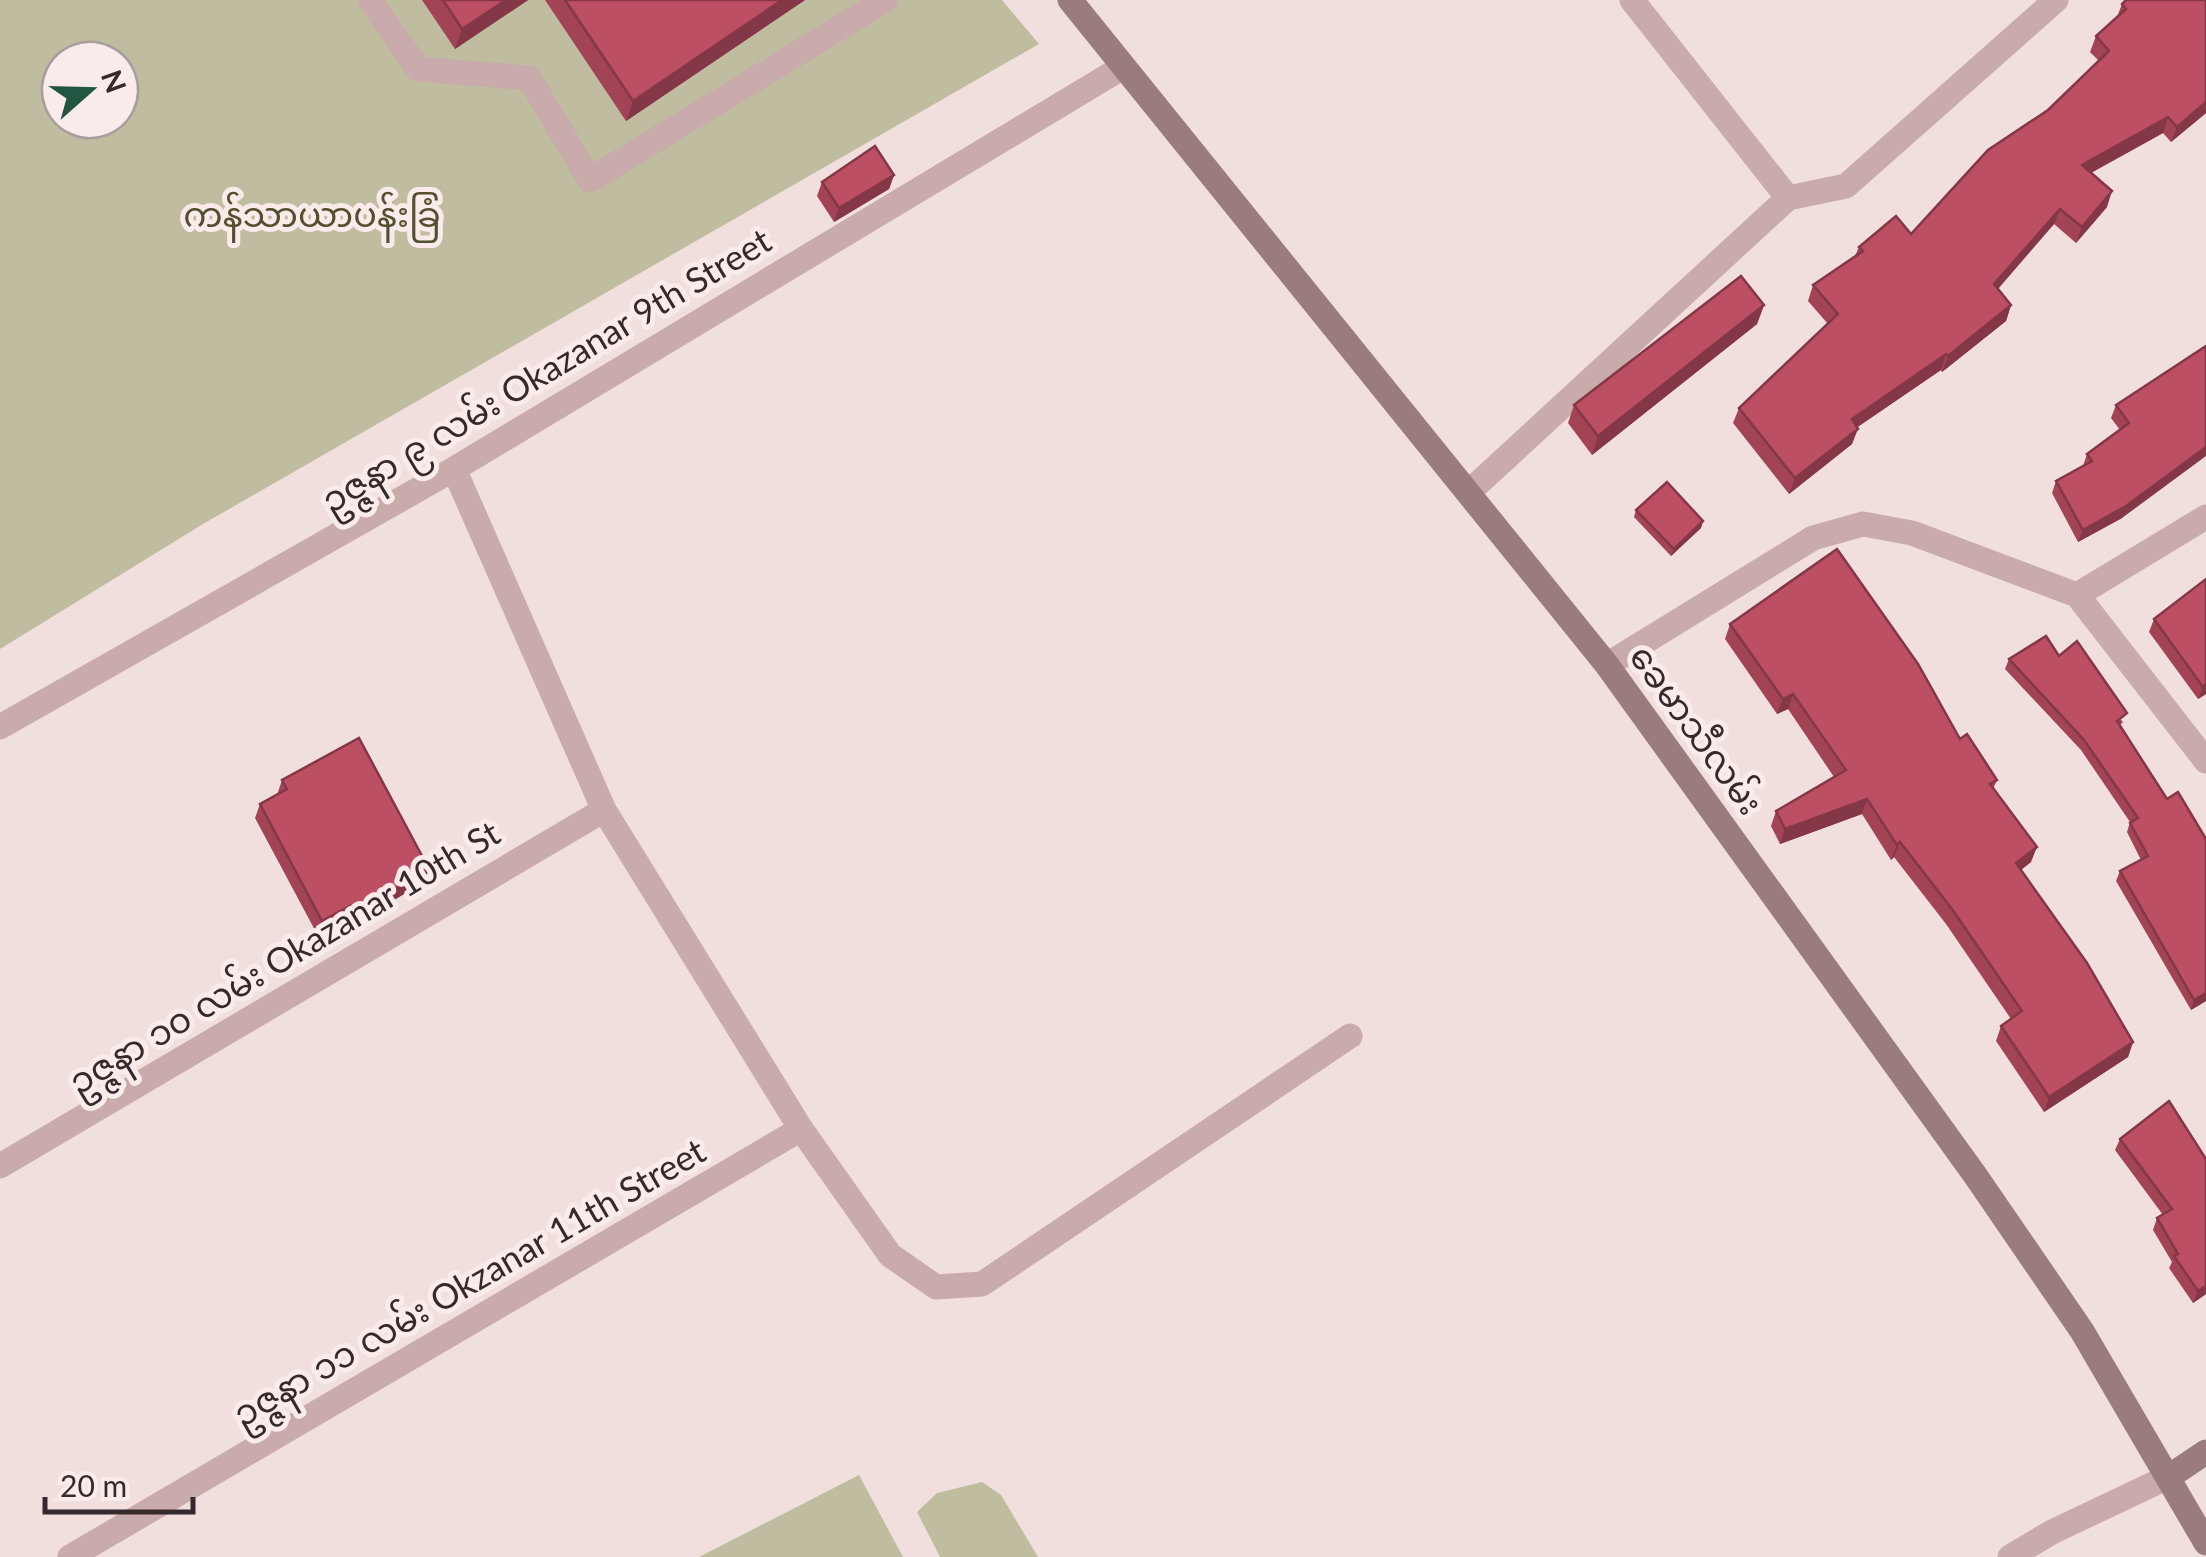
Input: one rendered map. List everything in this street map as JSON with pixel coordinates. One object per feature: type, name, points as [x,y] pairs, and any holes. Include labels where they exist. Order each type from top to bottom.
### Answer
[{"type":"main road","name":"ခေမာသီလမ်း","points":[[1070,0],[1607,665],[1976,1174],[2082,1331],[2206,1543]]},
{"type":"main road","points":[[2170,1476],[2206,1452]]},
{"type":"street","points":[[370,0],[418,69],[529,78],[590,180],[884,0]]},
{"type":"street","points":[[1632,0],[1788,198]]},
{"type":"street","points":[[1470,491],[1788,198],[1846,186],[2056,0]]},
{"type":"street","name":"ဥဇ္ဇနာ ၉ လမ်း Okazanar 9th Street","points":[[0,727],[454,469],[1123,67]]},
{"type":"street","points":[[454,469],[604,810],[801,1129],[890,1255],[936,1287],[982,1284],[1350,1036]]},
{"type":"street","points":[[2076,594],[2206,517]]},
{"type":"street","points":[[1607,665],[1813,538],[1863,524],[1912,533],[2076,594],[2206,761]]},
{"type":"street","name":"ဥဇ္ဇနာ ၁၀ လမ်း Okazanar 10th St","points":[[0,1166],[604,810]]},
{"type":"street","name":"ဥဇ္ဇနာ ၁၁ လမ်း Okzanar 11th Street","points":[[70,1557],[801,1129]]},
{"type":"street","points":[[2010,1557],[2052,1532],[2170,1476]]},
{"type":"green space","name":"ကန်သာယာပန်းခြံ","points":[[0,0],[1002,0],[1039,44],[203,524],[0,649]]},
{"type":"green space","points":[[859,1475],[903,1557],[699,1557]]},
{"type":"green space","points":[[982,1482],[1001,1495],[1038,1557],[940,1557],[917,1512],[937,1493]]},
{"type":"building","points":[[443,0],[506,0],[462,29]]},
{"type":"building","points":[[565,0],[782,0],[633,101]]},
{"type":"building","points":[[2126,0],[2206,0],[2206,102],[2177,127],[2168,117],[2082,165],[2112,191],[2082,227],[2060,209],[1994,284],[2011,305],[1948,356],[1852,419],[1858,429],[1795,478],[1739,408],[1838,314],[1813,285],[1863,251],[1859,247],[1896,216],[1911,234],[1988,150],[2048,110],[2109,51],[2096,36],[2126,9],[2122,4]]},
{"type":"building","points":[[875,146],[894,175],[839,208],[822,182]]},
{"type":"building","points":[[1741,276],[1764,305],[1598,436],[1574,405]]},
{"type":"building","points":[[2206,346],[2206,447],[2126,506],[2083,530],[2056,481],[2092,461],[2087,454],[2129,423],[2116,405]]},
{"type":"building","points":[[1667,482],[1703,521],[1674,549],[1636,510]]},
{"type":"building","points":[[1837,549],[1918,664],[1960,739],[1967,734],[1997,780],[1990,784],[2037,847],[2016,863],[2087,963],[2133,1042],[2049,1097],[2001,1026],[2022,1011],[1952,909],[1900,842],[1897,845],[1867,799],[1785,829],[1776,811],[1846,770],[1793,694],[1783,699],[1730,624]]},
{"type":"building","points":[[2206,579],[2206,684],[2203,687],[2154,619]]},
{"type":"building","points":[[2046,636],[2059,656],[2077,641],[2127,713],[2117,721],[2167,799],[2178,792],[2206,839],[2206,993],[2194,1000],[2120,871],[2148,856],[2130,823],[2138,818],[2084,740],[2009,659]]},
{"type":"building","points":[[359,738],[429,869],[354,913],[350,906],[322,921],[260,804],[287,789],[282,780]]},
{"type":"building","points":[[2169,1101],[2206,1159],[2206,1286],[2198,1291],[2174,1256],[2178,1254],[2157,1218],[2172,1209],[2120,1139]]}]
